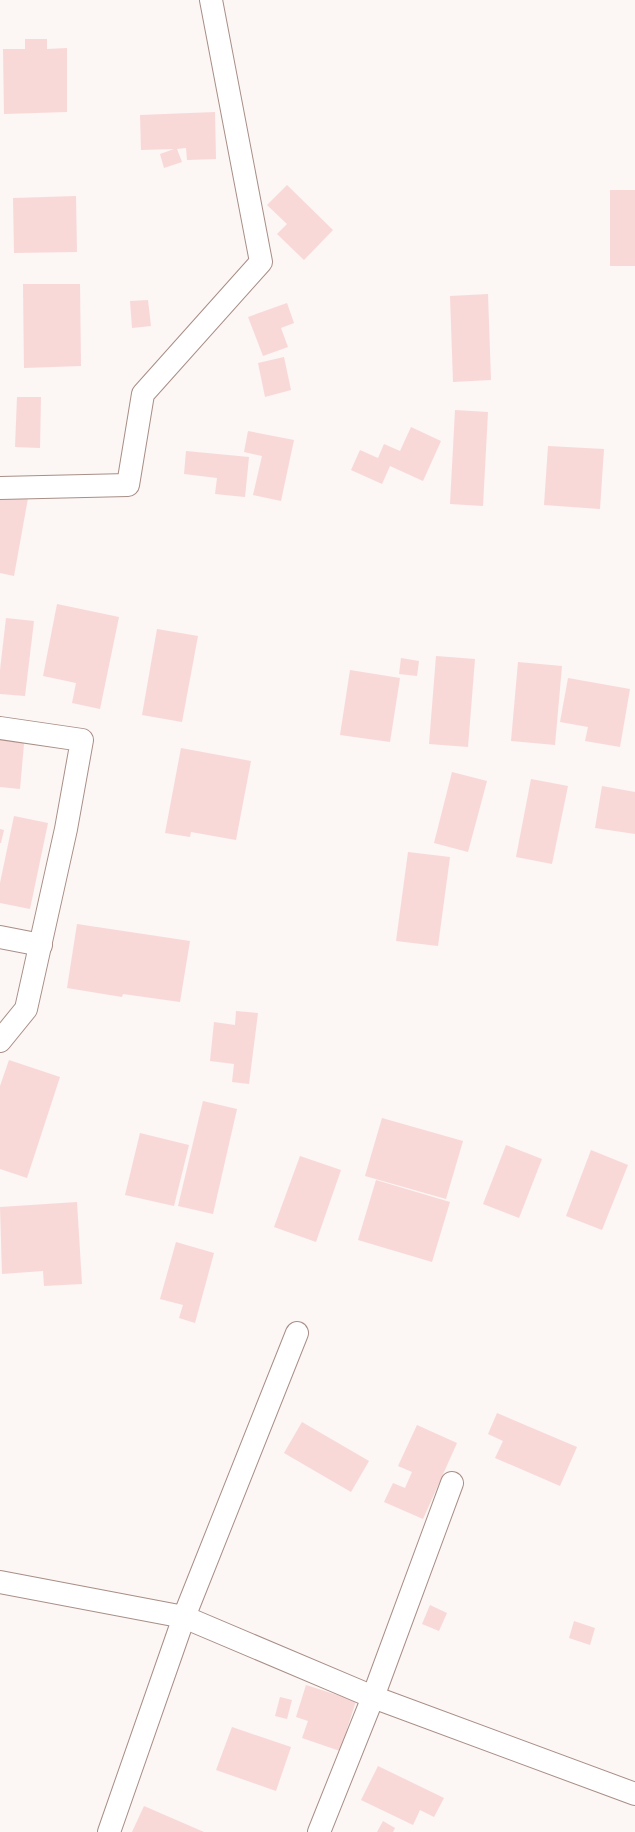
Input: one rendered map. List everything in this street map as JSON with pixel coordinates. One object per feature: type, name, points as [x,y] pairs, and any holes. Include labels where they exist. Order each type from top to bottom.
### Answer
[{"type":"street","points":[[0,488],[128,485],[143,394],[261,262],[211,0]]},
{"type":"street","points":[[0,728],[82,740],[66,829],[26,1009],[0,1041]]},
{"type":"street","points":[[0,937],[41,945]]},
{"type":"street","points":[[109,1832],[184,1617],[297,1333]]},
{"type":"street","points":[[319,1832],[373,1697],[452,1483]]},
{"type":"street","points":[[0,1582],[184,1617],[373,1697],[635,1794]]},
{"type":"building","points":[[25,39],[47,39],[47,49],[67,48],[67,112],[4,114],[3,49],[25,49]]},
{"type":"building","points":[[215,112],[216,159],[187,160],[186,148],[177,149],[182,162],[164,168],[160,154],[174,149],[141,150],[140,115]]},
{"type":"building","points":[[287,185],[333,230],[304,260],[277,234],[287,224],[267,205]]},
{"type":"building","points":[[610,190],[635,190],[635,266],[610,266]]},
{"type":"building","points":[[76,196],[77,252],[14,253],[13,198]]},
{"type":"building","points":[[23,284],[80,284],[81,366],[24,368]]},
{"type":"building","points":[[488,294],[491,380],[453,382],[450,296]]},
{"type":"building","points":[[148,300],[151,326],[132,328],[130,301]]},
{"type":"building","points":[[287,303],[294,323],[281,328],[288,347],[263,356],[248,317]]},
{"type":"building","points":[[284,357],[291,390],[265,397],[258,363]]},
{"type":"building","points":[[17,397],[41,397],[40,448],[15,447]]},
{"type":"building","points":[[455,410],[488,412],[483,506],[450,504]]},
{"type":"building","points":[[411,427],[441,441],[423,481],[390,466],[382,484],[351,470],[360,450],[378,458],[384,444],[400,451]]},
{"type":"building","points":[[248,431],[294,440],[281,501],[253,495],[262,456],[244,452]]},
{"type":"building","points":[[548,446],[604,449],[600,509],[544,505]]},
{"type":"building","points":[[186,451],[249,457],[245,497],[215,494],[217,478],[184,474]]},
{"type":"building","points":[[0,482],[30,487],[14,576],[0,573]]},
{"type":"building","points":[[57,604],[119,617],[100,709],[72,703],[76,683],[43,676]]},
{"type":"building","points":[[6,618],[34,621],[25,696],[0,694],[0,670]]},
{"type":"building","points":[[157,629],[198,636],[182,722],[142,715]]},
{"type":"building","points":[[436,656],[475,659],[468,747],[429,744]]},
{"type":"building","points":[[401,658],[419,661],[417,676],[399,674]]},
{"type":"building","points":[[518,662],[562,666],[555,745],[511,741]]},
{"type":"building","points":[[350,670],[400,678],[390,742],[340,735]]},
{"type":"building","points":[[568,678],[630,689],[620,747],[585,741],[588,727],[560,722]]},
{"type":"building","points":[[0,731],[25,733],[20,789],[0,787]]},
{"type":"building","points":[[181,748],[251,761],[236,840],[191,832],[190,837],[165,833]]},
{"type":"building","points":[[452,772],[487,781],[468,852],[434,843]]},
{"type":"building","points":[[531,779],[568,786],[552,864],[516,857]]},
{"type":"building","points":[[602,786],[635,792],[635,834],[595,828]]},
{"type":"building","points":[[14,816],[48,823],[30,909],[0,903],[0,883]]},
{"type":"building","points":[[0,829],[4,830],[1,843],[0,843]]},
{"type":"building","points":[[408,852],[450,857],[438,946],[396,941]]},
{"type":"building","points":[[77,924],[190,941],[180,1002],[123,994],[122,997],[67,988]]},
{"type":"building","points":[[236,1011],[258,1013],[249,1084],[232,1082],[234,1064],[210,1061],[214,1022],[235,1025]]},
{"type":"building","points":[[9,1060],[60,1077],[27,1178],[0,1169],[0,1086]]},
{"type":"building","points":[[203,1101],[237,1109],[213,1214],[178,1206]]},
{"type":"building","points":[[382,1118],[463,1141],[446,1199],[365,1176]]},
{"type":"building","points":[[140,1133],[189,1145],[174,1206],[125,1195]]},
{"type":"building","points":[[506,1145],[542,1159],[519,1218],[483,1204]]},
{"type":"building","points":[[591,1150],[628,1165],[602,1230],[566,1216]]},
{"type":"building","points":[[300,1156],[341,1170],[316,1242],[274,1227]]},
{"type":"building","points":[[376,1180],[450,1202],[432,1262],[358,1240]]},
{"type":"building","points":[[77,1202],[82,1284],[44,1286],[43,1271],[2,1274],[0,1207]]},
{"type":"building","points":[[176,1242],[214,1253],[195,1323],[179,1318],[183,1305],[160,1299]]},
{"type":"building","points":[[497,1413],[577,1447],[560,1486],[495,1458],[503,1441],[488,1434]]},
{"type":"building","points":[[302,1422],[369,1461],[351,1492],[284,1453]]},
{"type":"building","points":[[417,1425],[457,1443],[423,1519],[384,1502],[393,1483],[405,1488],[412,1472],[398,1466]]},
{"type":"building","points":[[430,1605],[447,1613],[439,1631],[422,1624]]},
{"type":"building","points":[[574,1621],[595,1628],[590,1645],[569,1638]]},
{"type":"building","points":[[306,1685],[356,1701],[340,1751],[302,1738],[308,1721],[296,1717]]},
{"type":"building","points":[[280,1697],[292,1700],[287,1719],[275,1716]]},
{"type":"building","points":[[232,1727],[291,1747],[276,1791],[216,1770]]},
{"type":"building","points":[[378,1766],[444,1798],[434,1817],[420,1810],[413,1825],[361,1800]]},
{"type":"building","points":[[144,1806],[204,1832],[132,1832]]},
{"type":"building","points":[[383,1821],[395,1828],[393,1832],[377,1832]]}]
